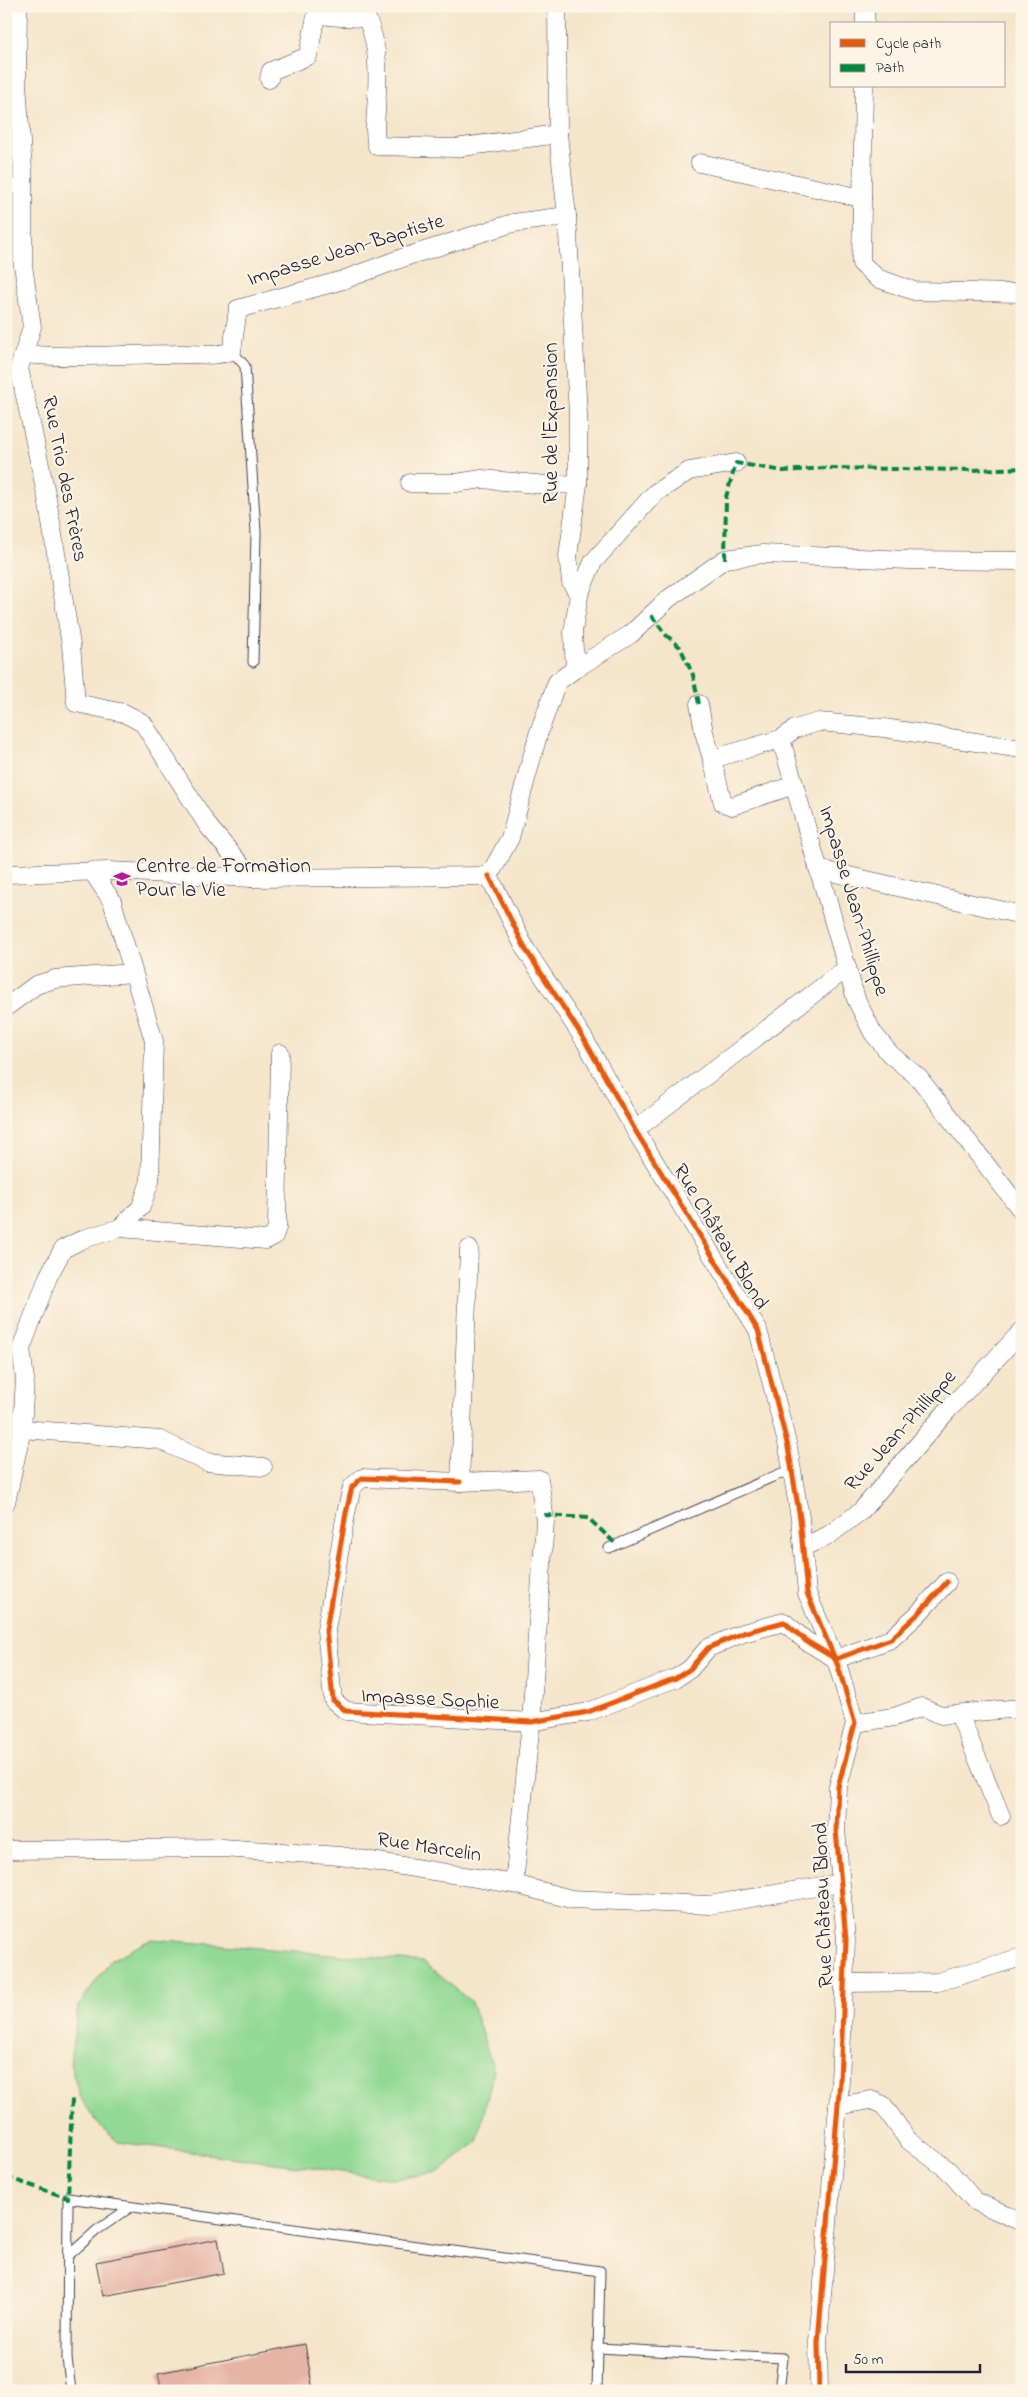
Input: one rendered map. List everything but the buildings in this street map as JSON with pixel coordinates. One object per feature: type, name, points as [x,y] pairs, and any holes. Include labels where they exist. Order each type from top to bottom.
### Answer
[{"type":"street","name":"Rue Trio des Frères","points":[[18,6],[17,83],[23,170],[23,265],[32,327],[19,368],[47,498],[71,645],[76,703],[124,713],[143,723],[208,826],[252,878]]},
{"type":"street","name":"Rue de l'Expansion","points":[[557,6],[558,134],[568,216],[578,414],[578,484],[568,556],[571,582],[579,595]]},
{"type":"street","points":[[865,6],[865,22]]},
{"type":"street","points":[[269,79],[271,71],[308,56],[318,10],[329,17],[350,16],[367,19],[374,34],[376,82],[374,133],[377,146],[455,148],[558,134]]},
{"type":"street","points":[[864,88],[862,264],[877,278],[914,291],[1022,293]]},
{"type":"street","points":[[700,163],[862,198]]},
{"type":"street","name":"Impasse Jean-Baptiste","points":[[232,351],[238,309],[343,280],[405,257],[512,223],[568,216]]},
{"type":"street","points":[[24,354],[59,357],[177,354],[218,356],[232,351]]},
{"type":"street","points":[[575,669],[573,632],[579,595],[593,562],[654,493],[689,471],[736,463]]},
{"type":"street","points":[[410,483],[456,483],[482,479],[546,485],[578,484]]},
{"type":"street","points":[[6,874],[92,871],[252,878],[489,876],[510,838],[538,735],[557,682],[631,634],[668,599],[725,559],[763,554],[909,560],[1022,561]]},
{"type":"street","points":[[700,704],[704,732],[723,803],[732,806],[743,804],[794,785]]},
{"type":"street","points":[[712,759],[781,739],[795,729],[819,722],[884,728],[1022,749]]},
{"type":"street","name":"Impasse Jean-Phillippe","points":[[781,739],[846,968],[856,999],[873,1033],[890,1054],[919,1078],[1022,1211]]},
{"type":"street","points":[[818,869],[1022,914]]},
{"type":"street","points":[[92,871],[112,901],[132,973],[154,1041],[150,1181],[141,1207],[120,1228]]},
{"type":"street","name":"Rue Château Blond","points":[[489,876],[526,950],[584,1039],[635,1130],[758,1330],[788,1448],[803,1547],[807,1593],[836,1659],[855,1723],[838,1787],[836,1830],[846,1940],[838,2106],[818,2342],[819,2391]]},
{"type":"street","points":[[635,1130],[846,968]]},
{"type":"street","points":[[6,1007],[36,985],[55,980],[132,973]]},
{"type":"street","points":[[6,1502],[22,1429],[25,1380],[21,1350],[48,1278],[63,1249],[84,1239],[120,1228],[238,1239],[266,1240],[274,1236],[277,1228],[280,1053]]},
{"type":"street","points":[[469,1250],[460,1482],[538,1479],[545,1521],[531,1722],[514,1884]]},
{"type":"street","name":"Rue Jean-Phillippe","points":[[803,1547],[829,1535],[861,1510],[947,1411],[1022,1331]]},
{"type":"street","points":[[22,1429],[160,1440],[207,1462],[263,1467]]},
{"type":"street","name":"Impasse Sophie","points":[[460,1482],[362,1478],[352,1487],[326,1630],[333,1700],[346,1711],[531,1722],[588,1712],[676,1678],[690,1669],[708,1648],[743,1633],[784,1622],[806,1641],[836,1659]]},
{"type":"street","points":[[836,1659],[891,1639],[948,1582]]},
{"type":"street","points":[[855,1723],[894,1717],[922,1707],[941,1715],[1022,1708]]},
{"type":"street","points":[[959,1714],[1001,1816]]},
{"type":"street","name":"Rue Marcelin","points":[[6,1850],[222,1848],[340,1856],[514,1884],[571,1899],[710,1905],[840,1883]]},
{"type":"street","points":[[844,1983],[938,1982],[1022,1957]]},
{"type":"street","points":[[838,2106],[871,2100],[883,2105],[908,2140],[948,2170],[975,2201],[1022,2222]]},
{"type":"lane","points":[[232,351],[245,366],[256,532],[253,662]]},
{"type":"lane","points":[[609,1548],[791,1469]]},
{"type":"lane","points":[[71,2391],[67,2358],[68,2198],[600,2271],[597,2391]]},
{"type":"lane","points":[[68,2256],[97,2230],[131,2207]]},
{"type":"lane","points":[[598,2348],[782,2358],[779,2391]]},
{"type":"green space","points":[[152,1939],[424,1962],[471,2002],[494,2070],[477,2142],[439,2172],[394,2179],[118,2142],[99,2125],[80,2097],[70,2064],[78,2006],[111,1960]]},
{"type":"marked path","points":[[725,559],[726,497],[736,463],[783,471],[825,468],[972,470],[1022,468]]},
{"type":"marked path","points":[[651,615],[666,635],[680,647],[693,675],[699,704]]},
{"type":"marked path","points":[[544,1515],[588,1518],[617,1545]]},
{"type":"marked path","points":[[6,2177],[68,2198],[72,2099]]},
{"type":"cycle path","points":[[489,876],[526,950],[584,1039],[635,1130],[758,1330],[788,1447],[800,1518],[807,1593],[838,1666],[855,1723],[838,1787],[836,1830],[846,1940],[840,2081],[818,2342],[819,2391]]},
{"type":"cycle path","points":[[460,1482],[362,1478],[352,1487],[326,1630],[333,1700],[346,1711],[531,1722],[588,1712],[676,1678],[690,1669],[708,1648],[743,1633],[784,1622],[806,1641],[836,1659],[891,1639],[918,1614],[947,1582]]},
{"type":"place","name":"Centre de Formation Pour la Vie","points":[[122,879]]}]
